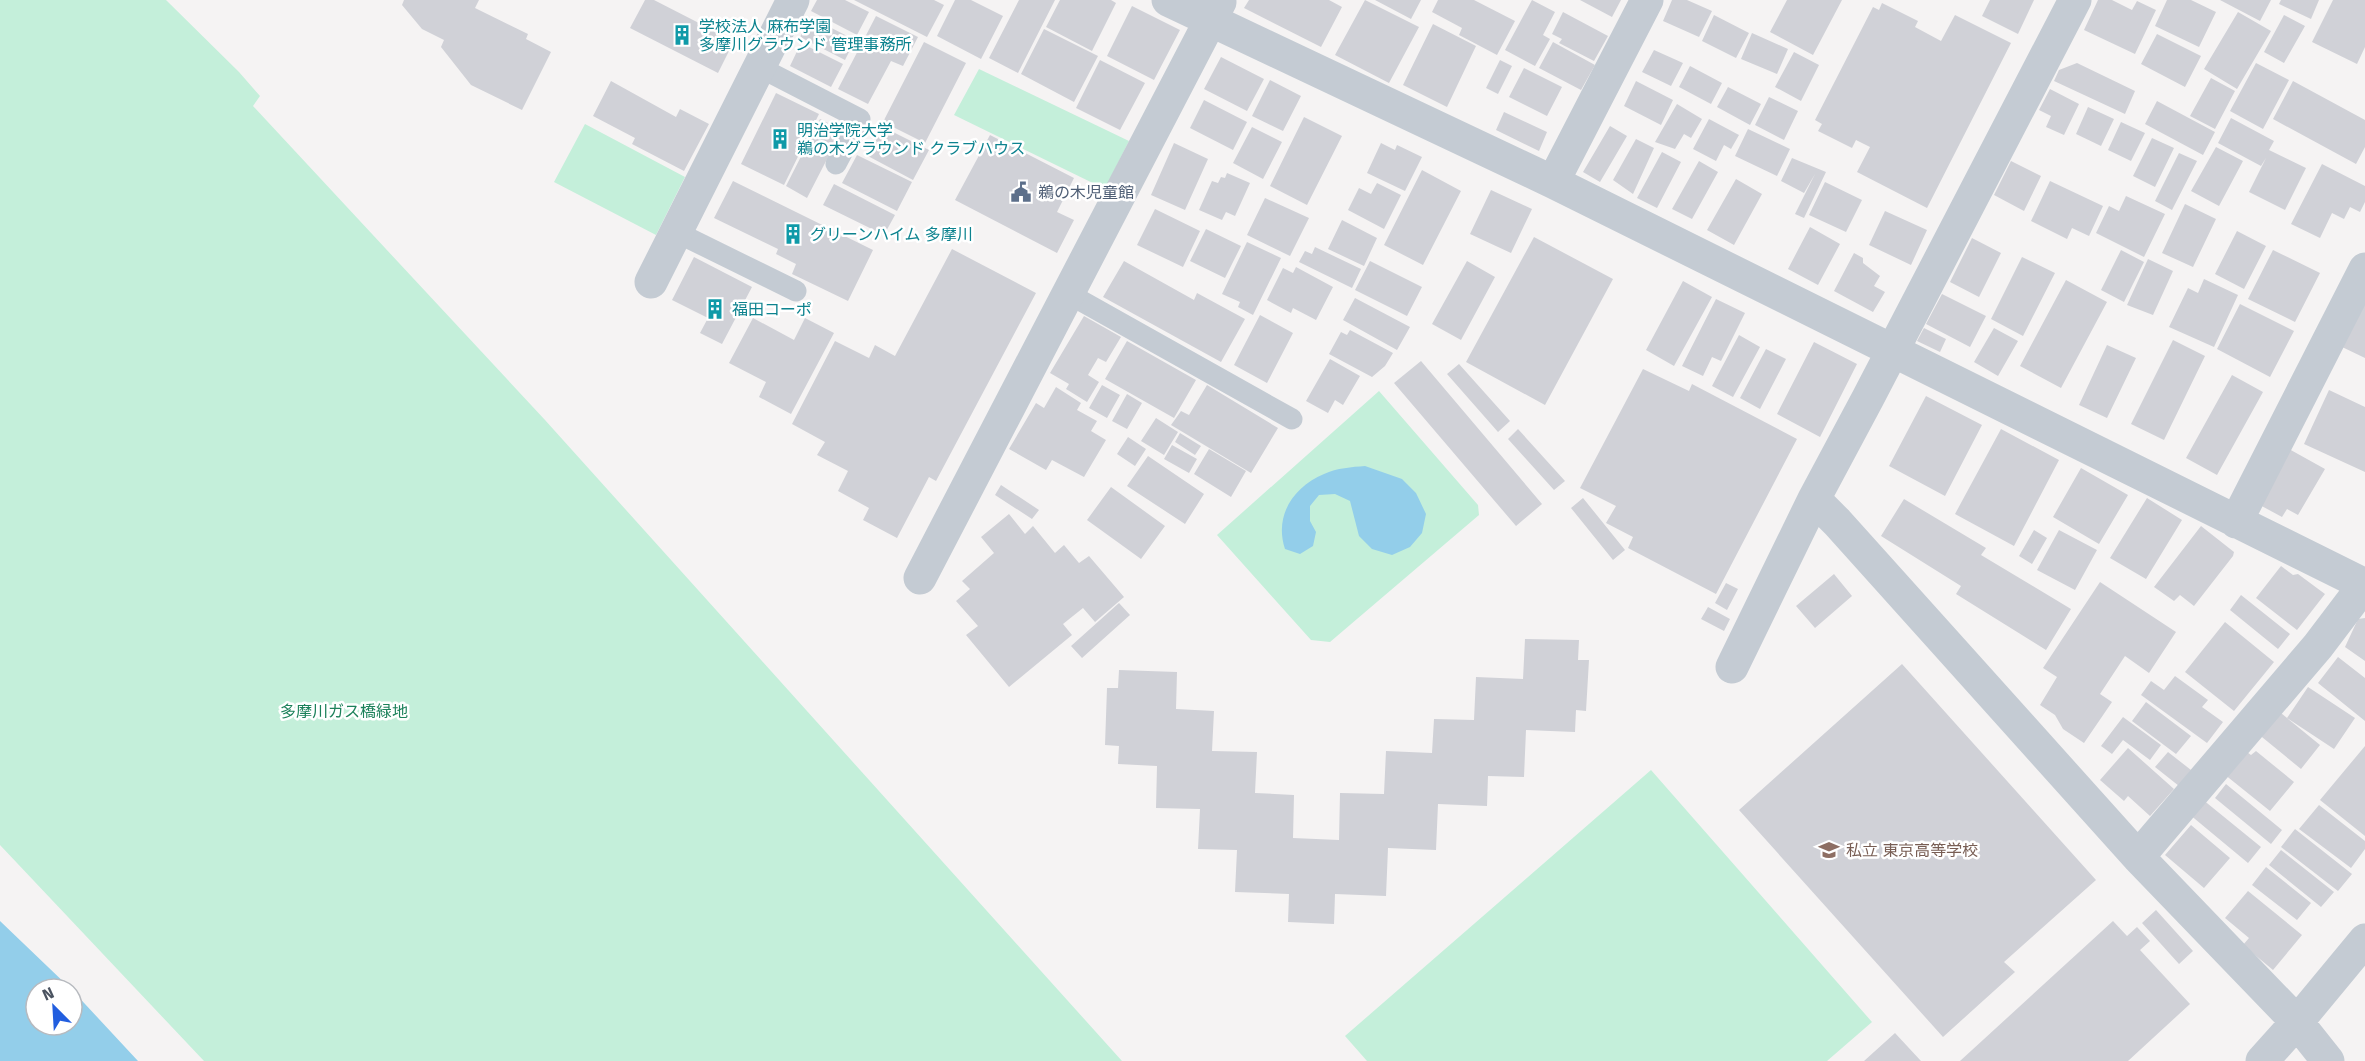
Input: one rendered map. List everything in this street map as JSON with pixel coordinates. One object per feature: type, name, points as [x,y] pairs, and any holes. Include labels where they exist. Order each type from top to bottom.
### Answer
[{"type":"street","points":[[651,282],[793,0]]},
{"type":"street","points":[[1168,0],[1216,10],[1553,182],[2365,585],[2318,646],[2138,856]]},
{"type":"street","points":[[1553,182],[1647,0]]},
{"type":"street","points":[[1732,667],[1814,499],[1869,398],[1892,349],[2074,0]]},
{"type":"street","points":[[920,578],[1216,10]]},
{"type":"street","points":[[2236,522],[2365,268]]},
{"type":"street","points":[[1814,499],[2138,856],[2297,1022],[2328,1061]]},
{"type":"street","points":[[2262,1061],[2365,940]]},
{"type":"lane","points":[[759,67],[860,119],[836,164]]},
{"type":"lane","points":[[675,232],[796,291]]},
{"type":"lane","points":[[1070,294],[1292,419]]},
{"type":"green space","name":"多摩川ガス橋緑地","points":[[0,0],[166,0],[260,96],[253,106],[545,420],[1122,1061],[204,1061],[0,845]]},
{"type":"green space","points":[[979,69],[1129,141],[1105,189],[954,115]]},
{"type":"green space","points":[[585,124],[685,177],[656,235],[554,182]]},
{"type":"green space","points":[[1379,391],[1478,505],[1479,515],[1330,642],[1311,640],[1217,535]]},
{"type":"green space","points":[[1651,770],[1872,1022],[1827,1061],[1367,1061],[1345,1036]]},
{"type":"water","points":[[1365,466],[1402,479],[1416,493],[1426,514],[1422,533],[1410,547],[1392,555],[1372,549],[1359,536],[1350,501],[1335,494],[1319,495],[1310,506],[1310,521],[1316,532],[1313,546],[1300,554],[1285,549],[1282,537],[1284,514],[1295,495],[1324,474],[1339,469]]},
{"type":"water","points":[[0,921],[58,977],[24,977],[24,1037],[84,1037],[84,1003],[138,1061],[0,1061]]},
{"type":"building","points":[[404,0],[479,0],[475,8],[528,34],[526,39],[551,52],[522,110],[471,85],[441,47],[444,40],[422,29],[402,5]]},
{"type":"building","name":"学校法人 麻布学園 多摩川グラウンド 管理事務所","points":[[645,0],[654,0],[734,41],[718,73],[630,28]]},
{"type":"building","points":[[817,0],[845,0],[869,12],[857,35],[811,11]]},
{"type":"building","points":[[854,0],[934,0],[944,5],[927,37]]},
{"type":"building","points":[[955,0],[971,0],[1003,16],[981,59],[937,36]]},
{"type":"building","points":[[1019,0],[1055,0],[1018,73],[989,58]]},
{"type":"building","points":[[1060,0],[1111,0],[1116,3],[1092,51],[1046,27]]},
{"type":"building","points":[[1249,0],[1329,0],[1342,7],[1321,47],[1244,8]]},
{"type":"building","points":[[1365,0],[1419,27],[1389,83],[1335,55]]},
{"type":"building","points":[[1375,0],[1421,0],[1411,19]]},
{"type":"building","points":[[1438,0],[1474,0],[1515,21],[1497,55],[1459,35],[1462,28],[1432,12]]},
{"type":"building","points":[[1532,0],[1555,12],[1543,35],[1550,39],[1535,66],[1505,50]]},
{"type":"building","points":[[1580,0],[1621,0],[1612,17]]},
{"type":"building","points":[[1672,0],[1687,0],[1712,11],[1699,37],[1663,21]]},
{"type":"building","points":[[1787,0],[1842,0],[1813,55],[1770,32]]},
{"type":"building","points":[[1990,0],[2034,0],[2018,34],[1982,16]]},
{"type":"building","points":[[2098,0],[2112,0],[2132,10],[2137,1],[2156,10],[2135,54],[2084,30]]},
{"type":"building","points":[[2167,0],[2191,0],[2216,12],[2199,47],[2155,26]]},
{"type":"building","points":[[2220,0],[2271,0],[2260,21]]},
{"type":"building","points":[[2281,0],[2319,0],[2311,19],[2279,4]]},
{"type":"building","points":[[2333,0],[2365,0],[2365,47],[2357,64],[2312,42]]},
{"type":"building","points":[[1882,3],[1918,21],[1915,27],[1941,41],[1955,15],[2011,43],[1927,208],[1857,172],[1870,147],[1856,140],[1852,148],[1818,131],[1822,124],[1815,120],[1873,7],[1879,10]]},
{"type":"building","points":[[1132,6],[1180,30],[1154,80],[1107,56]]},
{"type":"building","points":[[1563,12],[1608,36],[1594,61],[1559,43],[1562,39],[1552,34]]},
{"type":"building","points":[[2238,12],[2271,31],[2237,89],[2204,69]]},
{"type":"building","points":[[1714,15],[1749,33],[1736,58],[1702,41]]},
{"type":"building","points":[[2284,15],[2305,26],[2284,63],[2264,52]]},
{"type":"building","points":[[876,16],[918,37],[903,66],[891,61],[868,104],[838,89]]},
{"type":"building","points":[[810,17],[855,40],[845,60],[800,37]]},
{"type":"building","points":[[1433,24],[1476,46],[1447,107],[1403,85]]},
{"type":"building","points":[[1044,29],[1098,56],[1074,102],[1021,74]]},
{"type":"building","points":[[1752,33],[1788,49],[1777,74],[1741,59]]},
{"type":"building","points":[[2157,34],[2201,56],[2185,87],[2141,64]]},
{"type":"building","points":[[924,42],[966,63],[925,143],[883,122]]},
{"type":"building","points":[[1553,42],[1595,65],[1581,90],[1539,68]]},
{"type":"building","points":[[801,43],[843,64],[831,87],[790,66]]},
{"type":"building","points":[[1654,50],[1683,63],[1671,86],[1642,72]]},
{"type":"building","points":[[1794,52],[1819,65],[1801,101],[1775,87]]},
{"type":"building","points":[[1221,57],[1264,79],[1247,111],[1204,89]]},
{"type":"building","points":[[1100,60],[1145,83],[1120,130],[1076,108]]},
{"type":"building","points":[[1500,60],[1512,66],[1498,94],[1486,88]]},
{"type":"building","points":[[2077,63],[2135,91],[2125,114],[2054,81],[2059,70]]},
{"type":"building","points":[[2256,63],[2289,80],[2263,129],[2230,111]]},
{"type":"building","points":[[1690,66],[1722,83],[1711,104],[1679,87]]},
{"type":"building","points":[[1524,68],[1562,87],[1547,116],[1509,97]]},
{"type":"building","points":[[2211,78],[2235,91],[2215,129],[2190,116]]},
{"type":"building","points":[[1270,80],[1301,96],[1283,131],[1252,116]]},
{"type":"building","points":[[611,81],[676,117],[680,109],[709,124],[684,171],[632,144],[635,138],[593,116]]},
{"type":"building","points":[[1636,81],[1673,100],[1661,125],[1624,106]]},
{"type":"building","points":[[2293,81],[2365,120],[2365,147],[2356,164],[2273,119]]},
{"type":"building","points":[[1728,87],[1761,104],[1750,125],[1717,107]]},
{"type":"building","points":[[2050,89],[2079,104],[2064,135],[2046,127],[2051,116],[2039,110]]},
{"type":"building","name":"明治学院大学 鵜の木グラウンド クラブハウス","points":[[776,93],[819,114],[784,185],[741,164]]},
{"type":"building","points":[[1769,97],[1798,111],[1784,140],[1755,125]]},
{"type":"building","points":[[1204,100],[1247,122],[1233,150],[1190,128]]},
{"type":"building","points":[[2157,101],[2215,132],[2203,155],[2145,124]]},
{"type":"building","points":[[1677,104],[1702,119],[1691,138],[1684,134],[1675,149],[1655,142]]},
{"type":"building","points":[[2088,107],[2114,119],[2101,146],[2076,134]]},
{"type":"building","points":[[1504,112],[1547,132],[1539,151],[1496,130]]},
{"type":"building","points":[[1304,117],[1342,136],[1307,205],[1270,186]]},
{"type":"building","points":[[2231,118],[2274,141],[2269,150],[2306,168],[2285,210],[2249,192],[2266,158],[2261,166],[2218,143]]},
{"type":"building","points":[[820,119],[842,130],[807,198],[786,186]]},
{"type":"building","points":[[1709,119],[1739,135],[1731,149],[1724,145],[1716,161],[1693,149]]},
{"type":"building","points":[[2121,122],[2145,133],[2131,161],[2108,150]]},
{"type":"building","points":[[881,126],[929,150],[913,180],[866,155]]},
{"type":"building","points":[[1610,126],[1627,136],[1600,182],[1583,172]]},
{"type":"building","points":[[1252,127],[1282,142],[1263,179],[1233,163]]},
{"type":"building","points":[[1748,129],[1790,149],[1777,176],[1735,156]]},
{"type":"building","points":[[990,135],[1074,178],[1057,212],[1074,220],[1057,253],[955,200]]},
{"type":"building","points":[[2152,138],[2174,148],[2155,187],[2133,176]]},
{"type":"building","points":[[1636,139],[1654,148],[1633,194],[1613,180]]},
{"type":"building","points":[[1174,143],[1208,159],[1185,210],[1151,195]]},
{"type":"building","points":[[1381,143],[1395,150],[1397,145],[1422,157],[1405,191],[1367,173]]},
{"type":"building","points":[[2216,147],[2243,161],[2219,206],[2191,191]]},
{"type":"building","points":[[1662,152],[1681,162],[1657,208],[1637,198]]},
{"type":"building","points":[[2179,153],[2197,161],[2172,210],[2155,201]]},
{"type":"building","points":[[857,155],[912,182],[897,211],[842,183]]},
{"type":"building","points":[[1792,158],[1826,172],[1804,218],[1795,214],[1815,174],[1804,193],[1781,181]]},
{"type":"building","points":[[1699,161],[1718,172],[1692,219],[1672,209]]},
{"type":"building","points":[[2011,161],[2041,176],[2024,211],[1994,195]]},
{"type":"building","points":[[2322,164],[2365,186],[2365,202],[2360,212],[2350,207],[2344,219],[2332,213],[2320,238],[2291,224]]},
{"type":"building","points":[[1422,170],[1461,191],[1423,265],[1384,245]]},
{"type":"building","points":[[1227,173],[1250,183],[1235,216],[1226,212],[1222,220],[1199,210],[1212,181],[1218,183],[1221,177],[1225,178]]},
{"type":"building","points":[[1736,179],[1762,194],[1734,245],[1707,230]]},
{"type":"building","name":"グリーンハイム 多摩川","points":[[733,181],[873,250],[848,301],[792,274],[796,264],[776,254],[778,249],[714,218]]},
{"type":"building","points":[[2050,181],[2103,206],[2089,236],[2072,228],[2067,239],[2031,221]]},
{"type":"building","points":[[1825,182],[1862,200],[1846,232],[1809,215]]},
{"type":"building","points":[[1377,183],[1401,195],[1384,229],[1348,210],[1359,188],[1371,194]]},
{"type":"building","points":[[834,184],[895,215],[884,235],[823,205]]},
{"type":"building","points":[[1491,190],[1532,209],[1511,253],[1470,234]]},
{"type":"building","points":[[2126,196],[2165,214],[2144,257],[2096,233],[2109,206],[2119,211]]},
{"type":"building","points":[[1265,198],[1309,218],[1290,256],[1247,235]]},
{"type":"building","points":[[2185,204],[2216,219],[2193,267],[2162,253]]},
{"type":"building","points":[[1155,209],[1200,231],[1183,267],[1137,245]]},
{"type":"building","points":[[1885,211],[1927,230],[1911,265],[1869,245]]},
{"type":"building","points":[[1342,220],[1377,238],[1364,266],[1328,249]]},
{"type":"building","points":[[1810,227],[1840,244],[1818,285],[1788,269]]},
{"type":"building","points":[[1206,229],[1241,246],[1225,278],[1190,261]]},
{"type":"building","points":[[2237,231],[2266,246],[2244,289],[2215,274]]},
{"type":"building","points":[[1534,237],[1613,279],[1545,405],[1466,362]]},
{"type":"building","points":[[1972,238],[2001,253],[1979,297],[1950,282]]},
{"type":"building","points":[[1247,242],[1281,258],[1253,315],[1238,307],[1240,302],[1222,294]]},
{"type":"building","points":[[1315,247],[1361,269],[1352,288],[1299,262],[1305,251],[1312,254]]},
{"type":"building","points":[[952,249],[1036,293],[936,481],[929,477],[897,538],[863,520],[869,508],[838,491],[848,471],[817,455],[825,442],[792,424],[835,341],[869,358],[875,345],[895,356]]},
{"type":"building","points":[[2121,250],[2144,262],[2124,302],[2101,290]]},
{"type":"building","points":[[2273,250],[2320,273],[2295,322],[2248,299]]},
{"type":"building","points":[[1854,253],[1863,258],[1863,263],[1880,276],[1874,286],[1885,292],[1873,312],[1834,291]]},
{"type":"building","name":"福田コーポ","points":[[694,257],[752,287],[722,344],[700,333],[708,318],[672,300]]},
{"type":"building","points":[[2022,257],[2055,273],[2023,336],[1991,319]]},
{"type":"building","points":[[2148,259],[2173,271],[2153,315],[2127,305]]},
{"type":"building","points":[[1124,261],[1194,300],[1197,293],[1245,319],[1221,362],[1103,297]]},
{"type":"building","points":[[1370,261],[1422,287],[1407,316],[1355,290]]},
{"type":"building","points":[[1467,261],[1495,277],[1461,340],[1432,324]]},
{"type":"building","points":[[1296,267],[1333,287],[1316,320],[1293,308],[1291,313],[1267,300],[1283,268],[1293,273]]},
{"type":"building","points":[[2204,279],[2238,295],[2214,347],[2169,327],[2188,288],[2198,293]]},
{"type":"building","points":[[2066,280],[2107,302],[2061,388],[2020,366]]},
{"type":"building","points":[[1683,281],[1712,297],[1674,366],[1646,350]]},
{"type":"building","points":[[1942,294],[1986,316],[1970,347],[1926,324]]},
{"type":"building","points":[[1355,298],[1410,327],[1397,350],[1343,320]]},
{"type":"building","points":[[1716,299],[1745,313],[1721,361],[1712,357],[1703,376],[1682,366]]},
{"type":"building","points":[[2240,304],[2294,331],[2270,377],[2217,349]]},
{"type":"building","points":[[2365,304],[2365,358],[2340,346]]},
{"type":"building","points":[[1260,315],[1293,333],[1267,383],[1234,365]]},
{"type":"building","points":[[1084,316],[1121,337],[1106,362],[1098,358],[1088,375],[1099,382],[1087,402],[1066,389],[1069,384],[1050,373]]},
{"type":"building","points":[[753,318],[794,340],[805,318],[834,333],[791,414],[759,397],[766,382],[729,363]]},
{"type":"building","points":[[1924,328],[1946,339],[1940,352],[1917,341]]},
{"type":"building","points":[[1994,328],[2018,341],[1998,376],[1974,362]]},
{"type":"building","points":[[1350,330],[1393,353],[1385,366],[1372,377],[1329,354],[1341,332],[1347,335]]},
{"type":"building","points":[[1739,335],[1760,347],[1733,397],[1712,386]]},
{"type":"building","points":[[2173,340],[2205,356],[2164,440],[2131,424]]},
{"type":"building","points":[[1127,341],[1196,380],[1174,418],[1105,379]]},
{"type":"building","points":[[1814,342],[1857,364],[1820,437],[1777,414]]},
{"type":"building","points":[[2107,345],[2136,358],[2107,418],[2079,405]]},
{"type":"building","points":[[1766,349],[1786,359],[1760,409],[1740,398]]},
{"type":"building","points":[[1330,359],[1360,376],[1343,405],[1335,400],[1328,413],[1306,401]]},
{"type":"building","points":[[1421,361],[1542,504],[1516,526],[1394,383]]},
{"type":"building","points":[[1459,364],[1510,421],[1498,432],[1447,374]]},
{"type":"building","points":[[1643,369],[1689,391],[1692,384],[1797,439],[1716,594],[1628,548],[1633,537],[1606,523],[1616,506],[1580,488]]},
{"type":"building","points":[[2232,375],[2263,392],[2217,475],[2186,458]]},
{"type":"building","points":[[1102,385],[1120,395],[1107,418],[1089,408]]},
{"type":"building","points":[[1207,385],[1278,428],[1251,473],[1171,425],[1181,411],[1189,415]]},
{"type":"building","points":[[1056,387],[1081,403],[1077,410],[1097,421],[1091,431],[1106,440],[1084,477],[1052,460],[1046,470],[1009,449],[1036,403],[1044,408]]},
{"type":"building","points":[[2329,390],[2365,407],[2365,472],[2304,444]]},
{"type":"building","points":[[1127,394],[1142,403],[1127,429],[1112,421]]},
{"type":"building","points":[[1926,396],[1982,425],[1945,496],[1889,466]]},
{"type":"building","points":[[1156,418],[1178,432],[1164,455],[1141,441]]},
{"type":"building","points":[[1518,429],[1565,481],[1554,490],[1508,439]]},
{"type":"building","points":[[2001,429],[2059,460],[2014,546],[1955,514]]},
{"type":"building","points":[[1180,433],[1201,446],[1195,455],[1175,442]]},
{"type":"building","points":[[1128,437],[1146,449],[1135,466],[1117,454]]},
{"type":"building","points":[[1172,445],[1197,459],[1189,473],[1164,459]]},
{"type":"building","points":[[1209,449],[1246,471],[1231,497],[1194,474]]},
{"type":"building","points":[[2289,449],[2325,469],[2298,515],[2287,509],[2282,517],[2258,504]]},
{"type":"building","points":[[1148,456],[1204,494],[1185,524],[1127,486]]},
{"type":"building","points":[[2081,468],[2128,495],[2099,544],[2053,517]]},
{"type":"building","points":[[1001,485],[1039,510],[1032,519],[995,495]]},
{"type":"building","points":[[1111,487],[1165,526],[1141,559],[1087,520]]},
{"type":"building","points":[[1583,498],[1625,550],[1613,560],[1571,508]]},
{"type":"building","points":[[2147,498],[2182,520],[2146,579],[2110,558]]},
{"type":"building","points":[[1904,499],[1986,548],[1981,555],[2071,609],[2046,650],[1956,594],[1961,586],[1881,536]]},
{"type":"building","points":[[1009,514],[1025,534],[1033,526],[1055,553],[1064,545],[1079,563],[1089,556],[1124,597],[1095,622],[1083,608],[1063,624],[1072,635],[1009,687],[966,635],[978,626],[956,601],[970,589],[962,581],[994,553],[981,537]]},
{"type":"building","points":[[2201,526],[2234,552],[2194,606],[2180,595],[2174,601],[2154,587]]},
{"type":"building","points":[[2034,530],[2047,538],[2032,564],[2019,556]]},
{"type":"building","points":[[2059,530],[2097,550],[2075,590],[2037,570]]},
{"type":"building","points":[[2281,566],[2293,575],[2298,574],[2325,594],[2297,630],[2256,598]]},
{"type":"building","points":[[1834,574],[1852,596],[1815,628],[1796,606]]},
{"type":"building","points":[[2100,582],[2176,632],[2149,673],[2125,656],[2100,694],[2112,702],[2084,743],[2063,729],[2055,715],[2040,705],[2057,677],[2043,668]]},
{"type":"building","points":[[1726,583],[1738,589],[1727,610],[1715,603]]},
{"type":"building","points":[[2241,595],[2290,634],[2278,649],[2230,610]]},
{"type":"building","points":[[1119,603],[1130,615],[1082,658],[1071,646]]},
{"type":"building","points":[[1708,607],[1730,619],[1724,631],[1701,619]]},
{"type":"building","points":[[2365,618],[2365,661],[2345,647],[2358,619]]},
{"type":"building","points":[[2225,622],[2274,662],[2234,711],[2185,672]]},
{"type":"building","points":[[1525,639],[1579,640],[1578,660],[1589,660],[1586,711],[1576,710],[1575,732],[1526,730],[1524,777],[1488,776],[1487,806],[1438,804],[1436,850],[1388,848],[1386,896],[1335,894],[1334,924],[1288,922],[1289,894],[1235,892],[1237,850],[1198,849],[1200,809],[1156,808],[1157,766],[1118,764],[1119,746],[1105,745],[1107,688],[1118,688],[1119,670],[1177,672],[1176,709],[1214,711],[1212,751],[1257,752],[1255,793],[1294,795],[1293,838],[1339,840],[1340,793],[1384,794],[1386,751],[1432,753],[1434,719],[1474,720],[1476,677],[1523,679]]},
{"type":"building","points":[[2338,657],[2365,678],[2365,721],[2318,683]]},
{"type":"building","points":[[1902,664],[2096,880],[2004,962],[2015,972],[1943,1037],[1739,810]]},
{"type":"building","points":[[2175,676],[2208,700],[2202,707],[2223,722],[2207,743],[2141,695],[2151,681],[2164,690]]},
{"type":"building","points":[[2308,687],[2355,718],[2334,749],[2287,718]]},
{"type":"building","points":[[2146,702],[2191,736],[2176,754],[2132,721]]},
{"type":"building","points":[[2276,709],[2320,745],[2301,769],[2257,733]]},
{"type":"building","points":[[2123,717],[2161,745],[2150,760],[2123,740],[2112,754],[2101,746]]},
{"type":"building","points":[[2365,746],[2365,836],[2320,800]]},
{"type":"building","points":[[2128,748],[2174,789],[2150,816],[2128,796],[2124,801],[2100,780]]},
{"type":"building","points":[[2244,750],[2251,755],[2256,751],[2294,782],[2270,811],[2224,774]]},
{"type":"building","points":[[2168,752],[2191,770],[2179,786],[2155,767]]},
{"type":"building","points":[[2226,784],[2282,830],[2271,844],[2215,798]]},
{"type":"building","points":[[2202,799],[2261,847],[2248,863],[2189,814]]},
{"type":"building","points":[[2319,805],[2365,841],[2365,849],[2351,868],[2299,829]]},
{"type":"building","points":[[2191,825],[2230,858],[2204,888],[2165,855]]},
{"type":"building","points":[[2295,829],[2352,874],[2338,891],[2281,847]]},
{"type":"building","points":[[2281,850],[2334,892],[2321,907],[2269,865]]},
{"type":"building","points":[[2266,867],[2311,903],[2297,920],[2252,885]]},
{"type":"building","points":[[2248,891],[2302,935],[2273,970],[2243,945],[2249,938],[2225,918]]},
{"type":"building","points":[[2156,910],[2193,951],[2179,964],[2142,923]]},
{"type":"building","points":[[2113,921],[2127,936],[2137,927],[2150,941],[2140,950],[2190,1004],[2128,1061],[1960,1061]]},
{"type":"building","points":[[1895,1033],[1921,1061],[1864,1061]]},
{"type":"place","name":"学校法人 麻布学園 多摩川グラウンド 管理事務所","points":[[682,35]]},
{"type":"place","name":"明治学院大学 鵜の木グラウンド クラブハウス","points":[[780,139]]},
{"type":"place","name":"鵜の木児童館","points":[[1021,192]]},
{"type":"place","name":"グリーンハイム 多摩川","points":[[793,234]]},
{"type":"place","name":"福田コーポ","points":[[715,309]]},
{"type":"place","name":"私立 東京高等学校","points":[[1829,850]]}]
